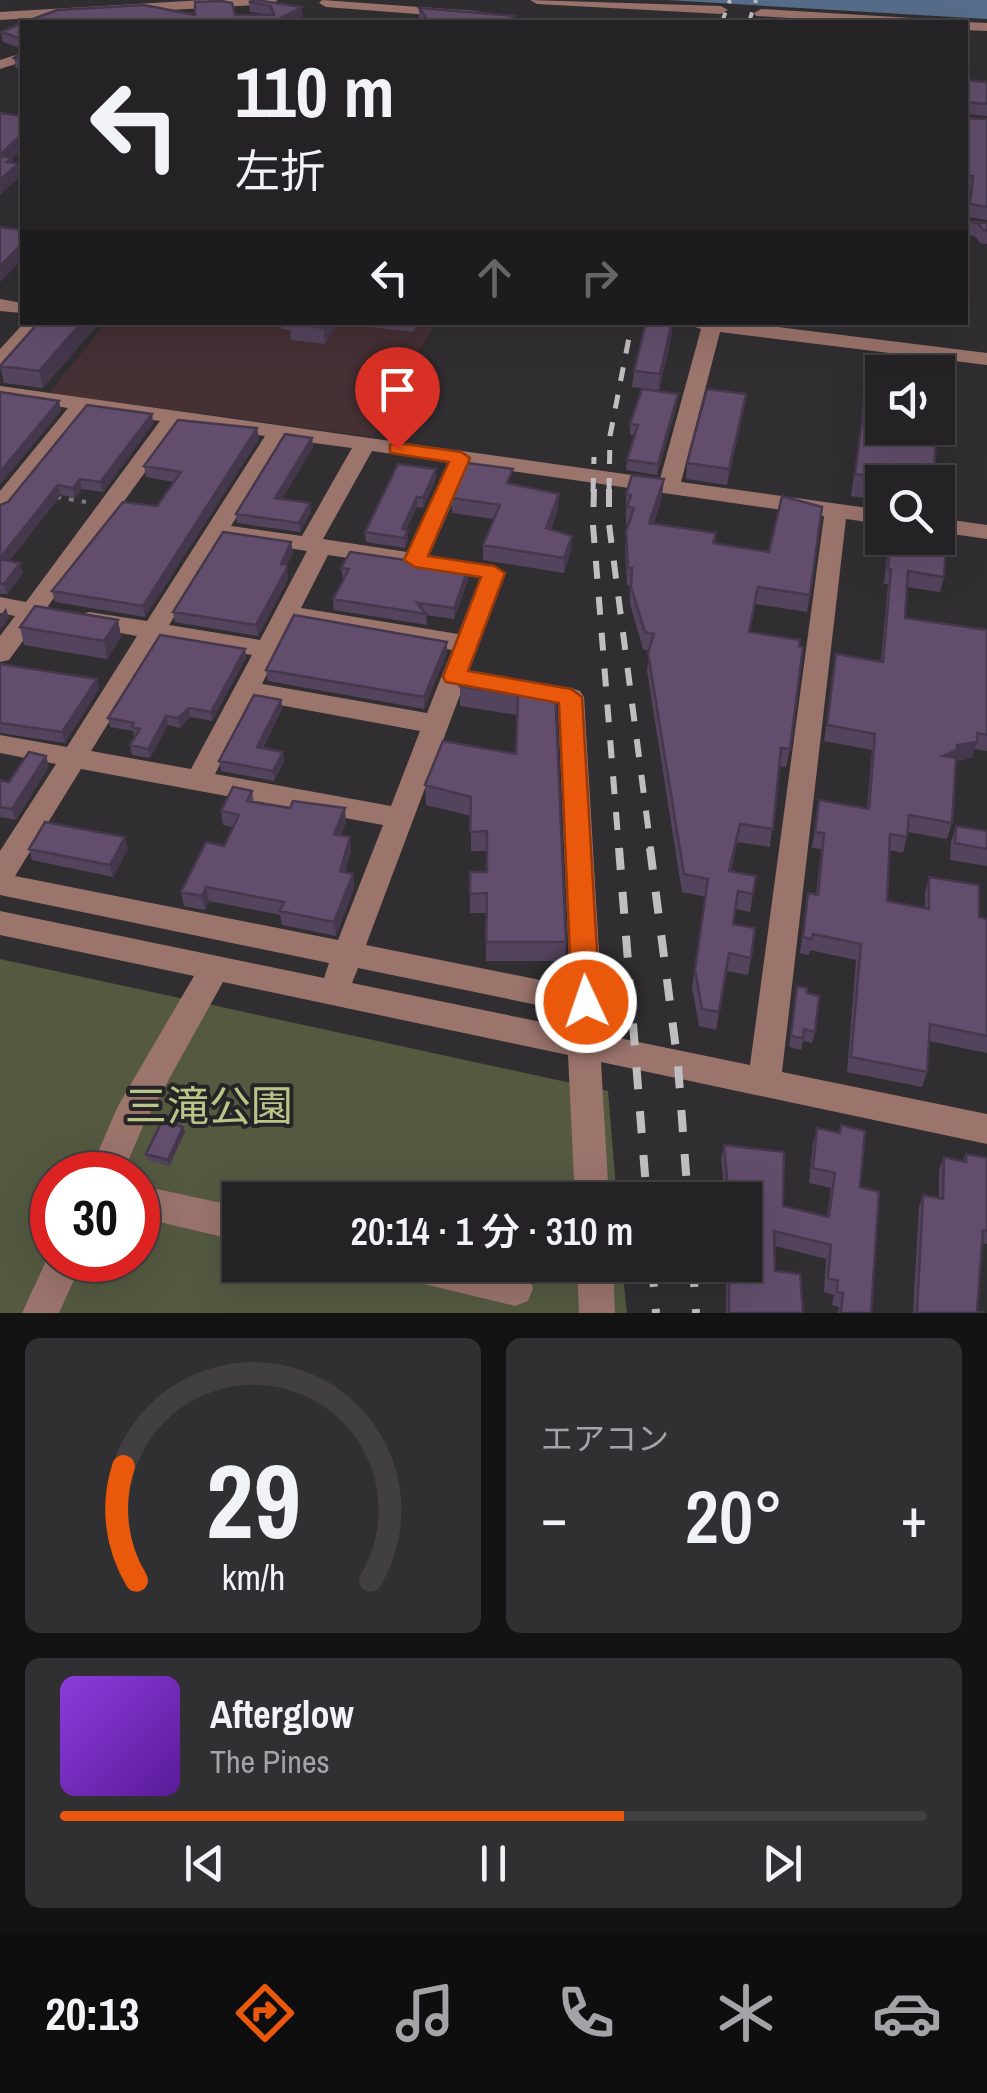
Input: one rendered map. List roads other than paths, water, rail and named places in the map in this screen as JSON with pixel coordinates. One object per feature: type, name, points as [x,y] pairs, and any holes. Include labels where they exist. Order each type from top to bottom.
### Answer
[{"type":"street","points":[[0,16],[271,0]]},
{"type":"street","points":[[536,0],[721,10]]},
{"type":"street","points":[[117,20],[140,12],[247,1]]},
{"type":"street","points":[[325,7],[463,14],[500,20]]},
{"type":"street","points":[[761,13],[878,20]]},
{"type":"street","points":[[0,67],[19,51]]},
{"type":"street","points":[[0,361],[33,325]]},
{"type":"street","points":[[669,487],[713,325]]},
{"type":"street","points":[[721,325],[987,359]]},
{"type":"street","points":[[0,392],[865,514]]},
{"type":"street","points":[[0,505],[82,404]]},
{"type":"street","points":[[0,654],[174,417]]},
{"type":"street","points":[[0,876],[278,432]]},
{"type":"street","points":[[198,781],[286,613],[314,545],[365,444]]},
{"type":"street","points":[[415,560],[461,458]]},
{"type":"street","points":[[764,1082],[836,510]]},
{"type":"street","points":[[955,527],[987,532]]},
{"type":"street","points":[[215,530],[494,573],[333,993]]},
{"type":"street","points":[[0,605],[266,649]]},
{"type":"street","points":[[286,613],[467,644]]},
{"type":"street","points":[[0,884],[586,1002],[571,697],[454,677]]},
{"type":"street","points":[[246,690],[436,724]]},
{"type":"street","points":[[0,744],[400,818]]},
{"type":"street","points":[[0,922],[987,1128]]},
{"type":"street","points":[[115,1152],[130,1116],[215,968]]},
{"type":"street","points":[[584,1045],[591,1182]]},
{"type":"street","points":[[160,1206],[222,1220]]},
{"type":"street","points":[[40,1313],[55,1282]]},
{"type":"street","points":[[489,1282],[515,1288]]},
{"type":"street","points":[[596,1282],[597,1313]]},
{"type":"water","points":[[667,0],[987,0],[987,19]]},
{"type":"railway","points":[[723,20],[730,0]]},
{"type":"railway","points":[[750,20],[756,0]]},
{"type":"railway","points":[[609,492],[610,436],[631,325]]},
{"type":"railway","points":[[593,492],[594,457]]},
{"type":"railway","points":[[594,489],[593,525],[619,850]]},
{"type":"railway","points":[[609,492],[609,524],[651,850]]},
{"type":"railway","points":[[619,848],[646,1182]]},
{"type":"railway","points":[[650,848],[678,1065],[687,1182]]},
{"type":"railway","points":[[653,1282],[656,1313]]},
{"type":"railway","points":[[694,1282],[696,1313]]},
{"type":"park label","name":"三滝公園","points":[[209,1106]]}]
